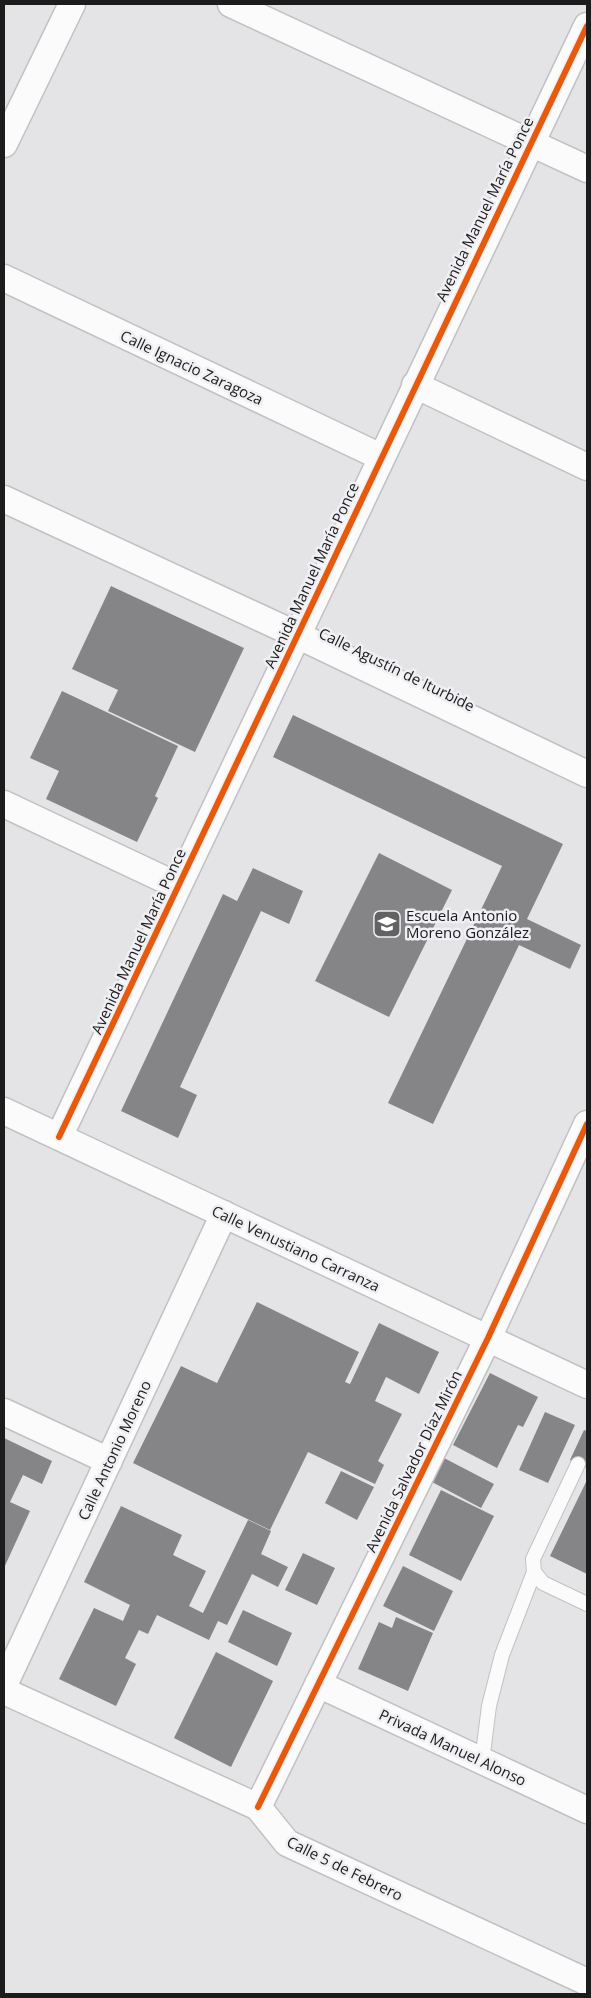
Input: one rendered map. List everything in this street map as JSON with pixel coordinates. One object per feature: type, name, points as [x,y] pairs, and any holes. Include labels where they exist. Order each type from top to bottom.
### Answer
[{"type":"street","points":[[4,144],[72,4]]},
{"type":"street","points":[[231,4],[587,169]]},
{"type":"street","name":"Avenida Manuel María Ponce","points":[[59,1137],[380,457],[587,26]]},
{"type":"street","name":"Calle Ignacio Zaragoza","points":[[4,278],[380,457]]},
{"type":"street","points":[[415,385],[587,467]]},
{"type":"street","name":"Calle Agustín de Iturbide","points":[[4,500],[297,634],[587,774]]},
{"type":"street","points":[[4,804],[178,886]]},
{"type":"street","name":"Calle Venustiano Carranza","points":[[4,1111],[587,1385]]},
{"type":"street","name":"Avenida Salvador Díaz Mirón","points":[[258,1807],[488,1338],[587,1124]]},
{"type":"street","name":"Calle Antonio Moreno","points":[[4,1685],[224,1214]]},
{"type":"street","points":[[4,1412],[109,1461]]},
{"type":"street","name":"Privada Manuel Alonso","points":[[318,1684],[587,1810]]},
{"type":"street","name":"Calle 5 de Febrero","points":[[4,1691],[258,1807],[287,1842],[587,1982]]},
{"type":"lane","points":[[482,1761],[489,1706],[502,1655],[534,1572],[533,1559],[578,1464]]},
{"type":"lane","points":[[534,1572],[543,1583],[587,1604]]},
{"type":"building","points":[[111,586],[244,648],[195,752],[108,711],[118,690],[72,669]]},
{"type":"building","points":[[62,691],[178,746],[155,796],[158,798],[137,842],[46,799],[59,771],[30,758]]},
{"type":"building","points":[[293,715],[563,844],[527,919],[581,945],[570,969],[519,945],[433,1124],[388,1103],[502,866],[273,757]]},
{"type":"building","points":[[379,853],[452,890],[389,1017],[315,981]]},
{"type":"building","points":[[253,868],[303,891],[289,924],[261,911],[180,1087],[197,1095],[178,1138],[121,1111],[223,894],[237,901]]},
{"type":"building","points":[[257,1302],[359,1352],[345,1382],[350,1384],[379,1323],[439,1352],[419,1394],[386,1377],[375,1401],[402,1414],[378,1461],[384,1465],[375,1484],[308,1452],[270,1530],[133,1463],[181,1366],[217,1383]]},
{"type":"building","points":[[490,1373],[538,1397],[523,1427],[518,1425],[497,1468],[453,1445]]},
{"type":"building","points":[[545,1412],[575,1425],[548,1483],[519,1470]]},
{"type":"building","points":[[584,1430],[587,1431],[587,1468],[570,1460]]},
{"type":"building","points":[[4,1438],[52,1461],[42,1484],[23,1475],[10,1502],[30,1511],[4,1568]]},
{"type":"building","points":[[444,1458],[494,1484],[481,1508],[432,1482]]},
{"type":"building","points":[[341,1471],[374,1487],[357,1520],[325,1503]]},
{"type":"building","points":[[587,1480],[587,1574],[550,1556]]},
{"type":"building","points":[[441,1490],[494,1516],[461,1581],[409,1555]]},
{"type":"building","points":[[121,1506],[182,1535],[173,1555],[206,1571],[189,1606],[203,1613],[248,1520],[271,1531],[261,1554],[288,1567],[278,1587],[252,1574],[227,1625],[218,1621],[209,1640],[157,1615],[148,1634],[139,1630],[125,1658],[136,1664],[116,1706],[59,1679],[94,1608],[123,1621],[130,1605],[84,1582]]},
{"type":"building","points":[[303,1553],[335,1568],[317,1605],[285,1590]]},
{"type":"building","points":[[403,1566],[453,1591],[434,1631],[383,1606]]},
{"type":"building","points":[[243,1610],[292,1633],[277,1666],[228,1642]]},
{"type":"building","points":[[396,1617],[433,1633],[408,1691],[358,1669],[379,1622],[392,1628]]},
{"type":"building","points":[[216,1652],[273,1681],[231,1767],[174,1738]]},
{"type":"cycle path","points":[[59,1137],[587,26]]},
{"type":"cycle path","points":[[258,1807],[488,1338],[587,1124]]},
{"type":"place","name":"Escuela Antonio Moreno González","points":[[387,924]]}]
